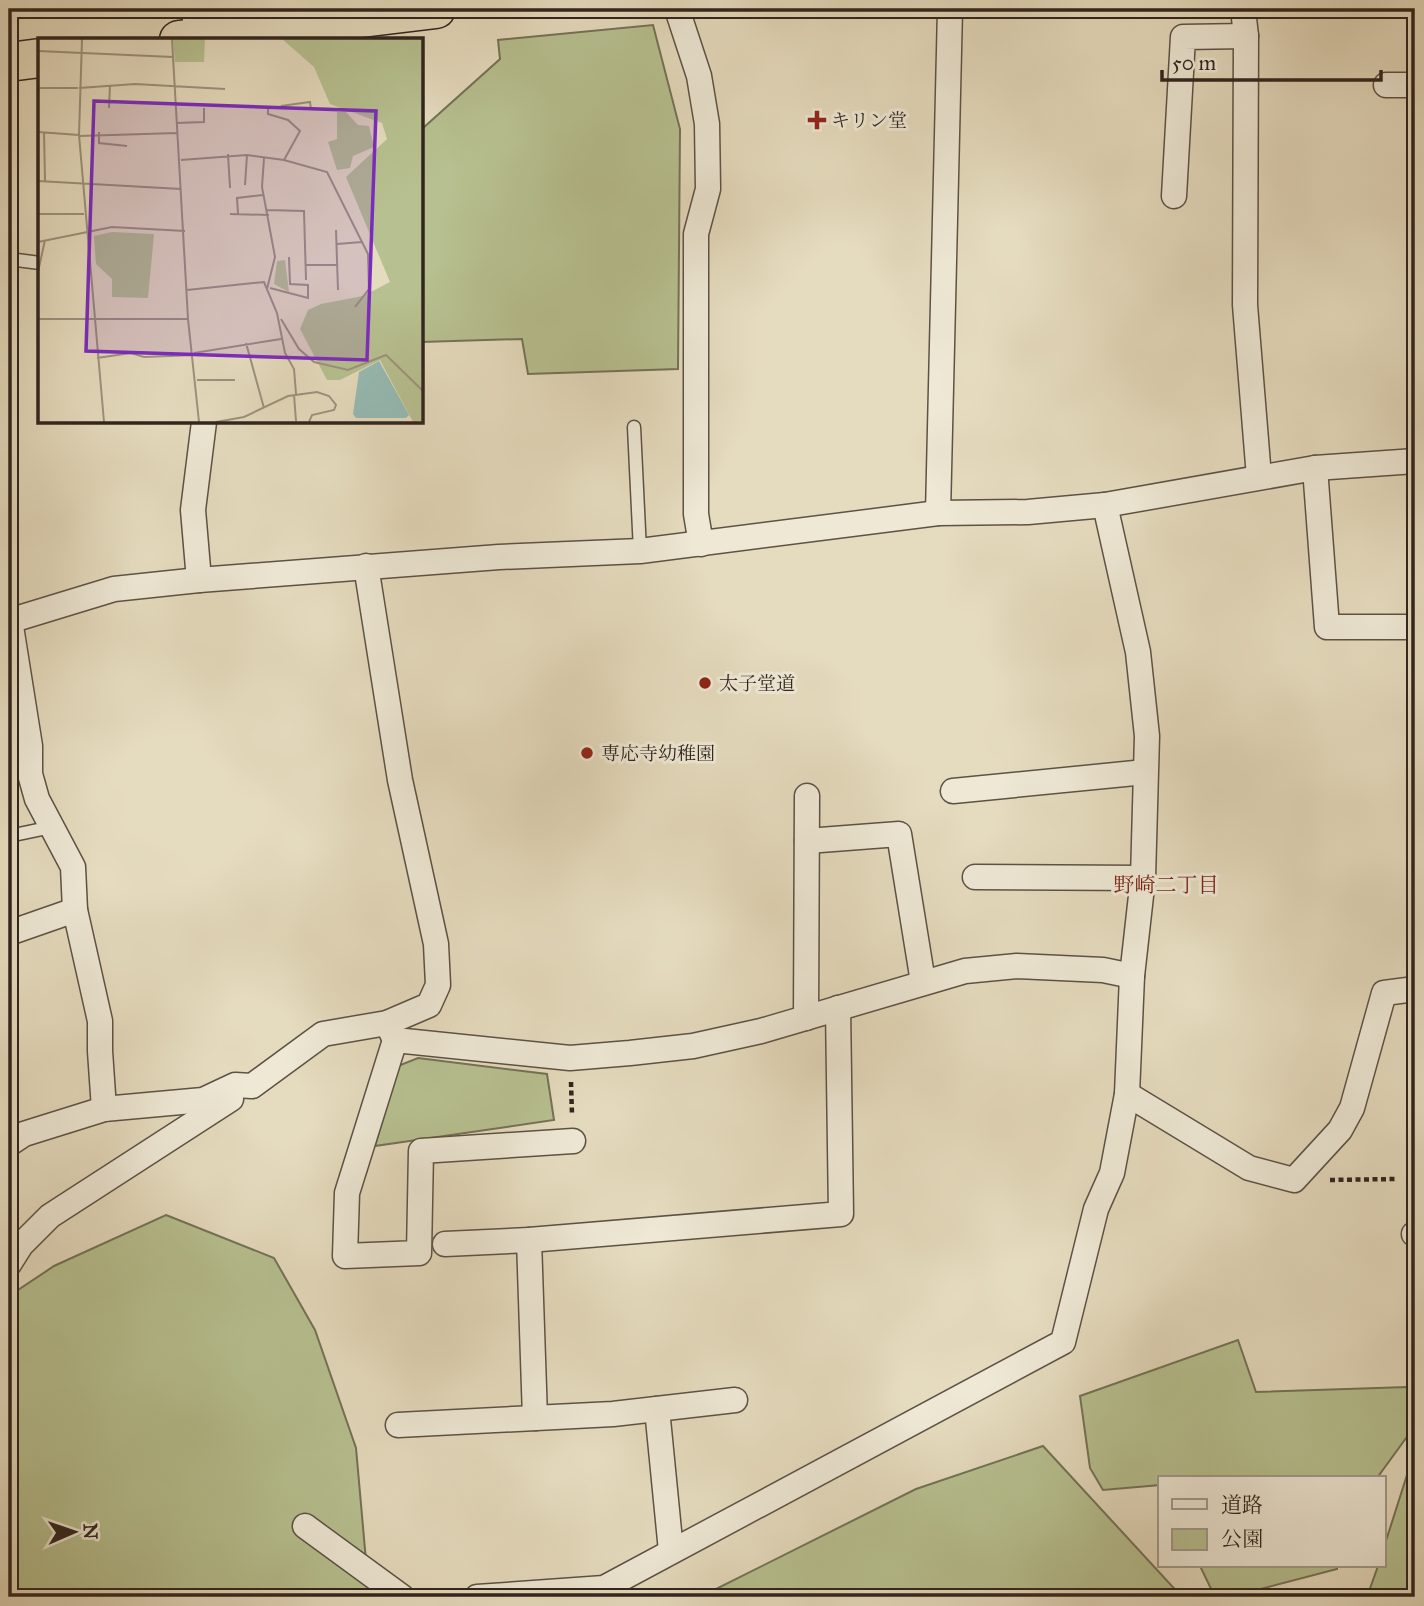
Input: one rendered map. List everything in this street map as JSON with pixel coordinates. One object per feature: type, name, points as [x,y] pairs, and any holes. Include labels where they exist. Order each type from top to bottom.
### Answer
[{"type":"highway","points":[[192,32],[436,9]]},
{"type":"highway","points":[[9,62],[38,58]]},
{"type":"street","points":[[677,9],[699,76],[708,124],[708,189],[696,234],[696,514],[701,544]]},
{"type":"street","points":[[938,513],[950,9]]},
{"type":"street","points":[[1243,9],[1246,36],[1245,305],[1259,477]]},
{"type":"street","points":[[1174,196],[1183,37],[1246,36]]},
{"type":"street","points":[[1387,85],[1415,85]]},
{"type":"street","points":[[199,580],[193,510],[204,424]]},
{"type":"street","points":[[104,1109],[100,1021],[75,910],[73,867],[37,799],[30,774],[30,746],[9,621],[114,589],[366,566],[640,551],[938,513],[1028,512],[1105,505],[1315,468],[1415,461]]},
{"type":"street","points":[[1315,468],[1327,627],[1408,627]]},
{"type":"street","points":[[477,1597],[604,1588],[1063,1342],[1096,1209],[1112,1173],[1127,1094],[1132,976],[1143,878],[1147,736],[1138,652],[1105,505]]},
{"type":"street","points":[[366,566],[400,780],[436,944],[438,985],[429,1005],[391,1032],[347,1193],[345,1256],[419,1253],[421,1151],[573,1141]]},
{"type":"street","points":[[953,791],[1145,772]]},
{"type":"street","points":[[806,1018],[807,796]]},
{"type":"street","points":[[807,841],[899,834],[923,982]]},
{"type":"street","points":[[975,877],[1143,878]]},
{"type":"street","points":[[9,933],[75,910]]},
{"type":"street","points":[[9,1264],[21,1245],[50,1216],[252,1086],[323,1034],[391,1032],[570,1058],[693,1046],[806,1018],[965,971],[1017,966],[1103,970],[1132,976]]},
{"type":"street","points":[[1127,1094],[1249,1168],[1294,1180],[1340,1130],[1352,1108],[1384,993],[1415,989]]},
{"type":"street","points":[[445,1244],[529,1240],[841,1214],[838,1008]]},
{"type":"street","points":[[9,1144],[24,1134],[104,1109],[203,1100],[235,1085],[252,1086]]},
{"type":"street","points":[[529,1240],[535,1418]]},
{"type":"street","points":[[398,1425],[613,1414],[734,1400]]},
{"type":"street","points":[[657,1409],[671,1551]]},
{"type":"street","points":[[304,1526],[402,1597]]},
{"type":"lane","points":[[9,259],[38,263]]},
{"type":"lane","points":[[634,427],[640,551]]},
{"type":"lane","points":[[9,836],[52,827]]},
{"type":"path","points":[[570,1058],[573,1141]]},
{"type":"path","points":[[1294,1180],[1397,1179]]},
{"type":"green space","points":[[653,25],[680,129],[678,369],[528,374],[522,339],[424,342],[424,127],[500,59],[498,40]]},
{"type":"green space","points":[[418,1058],[547,1074],[554,1120],[375,1146],[398,1066]]},
{"type":"green space","points":[[166,1215],[274,1258],[315,1330],[356,1448],[367,1572],[381,1597],[9,1597],[9,1296],[54,1266]]},
{"type":"green space","points":[[1238,1340],[1256,1392],[1407,1387],[1409,1434],[1378,1476],[1158,1476],[1158,1485],[1103,1490],[1090,1468],[1080,1396]]},
{"type":"green space","points":[[1043,1446],[1182,1597],[700,1597],[916,1489]]},
{"type":"green space","points":[[1415,1450],[1415,1597],[1367,1597],[1377,1568],[1386,1568],[1386,1541]]},
{"type":"green space","points":[[1201,1568],[1337,1568],[1230,1597],[1215,1597]]},
{"type":"place","name":"キリン堂","points":[[817,120]]},
{"type":"place","name":"太子堂道","points":[[705,683]]},
{"type":"place","name":"専応寺幼稚園","points":[[587,753]]},
{"type":"district","name":"野崎二丁目","points":[[1166,885]]}]
